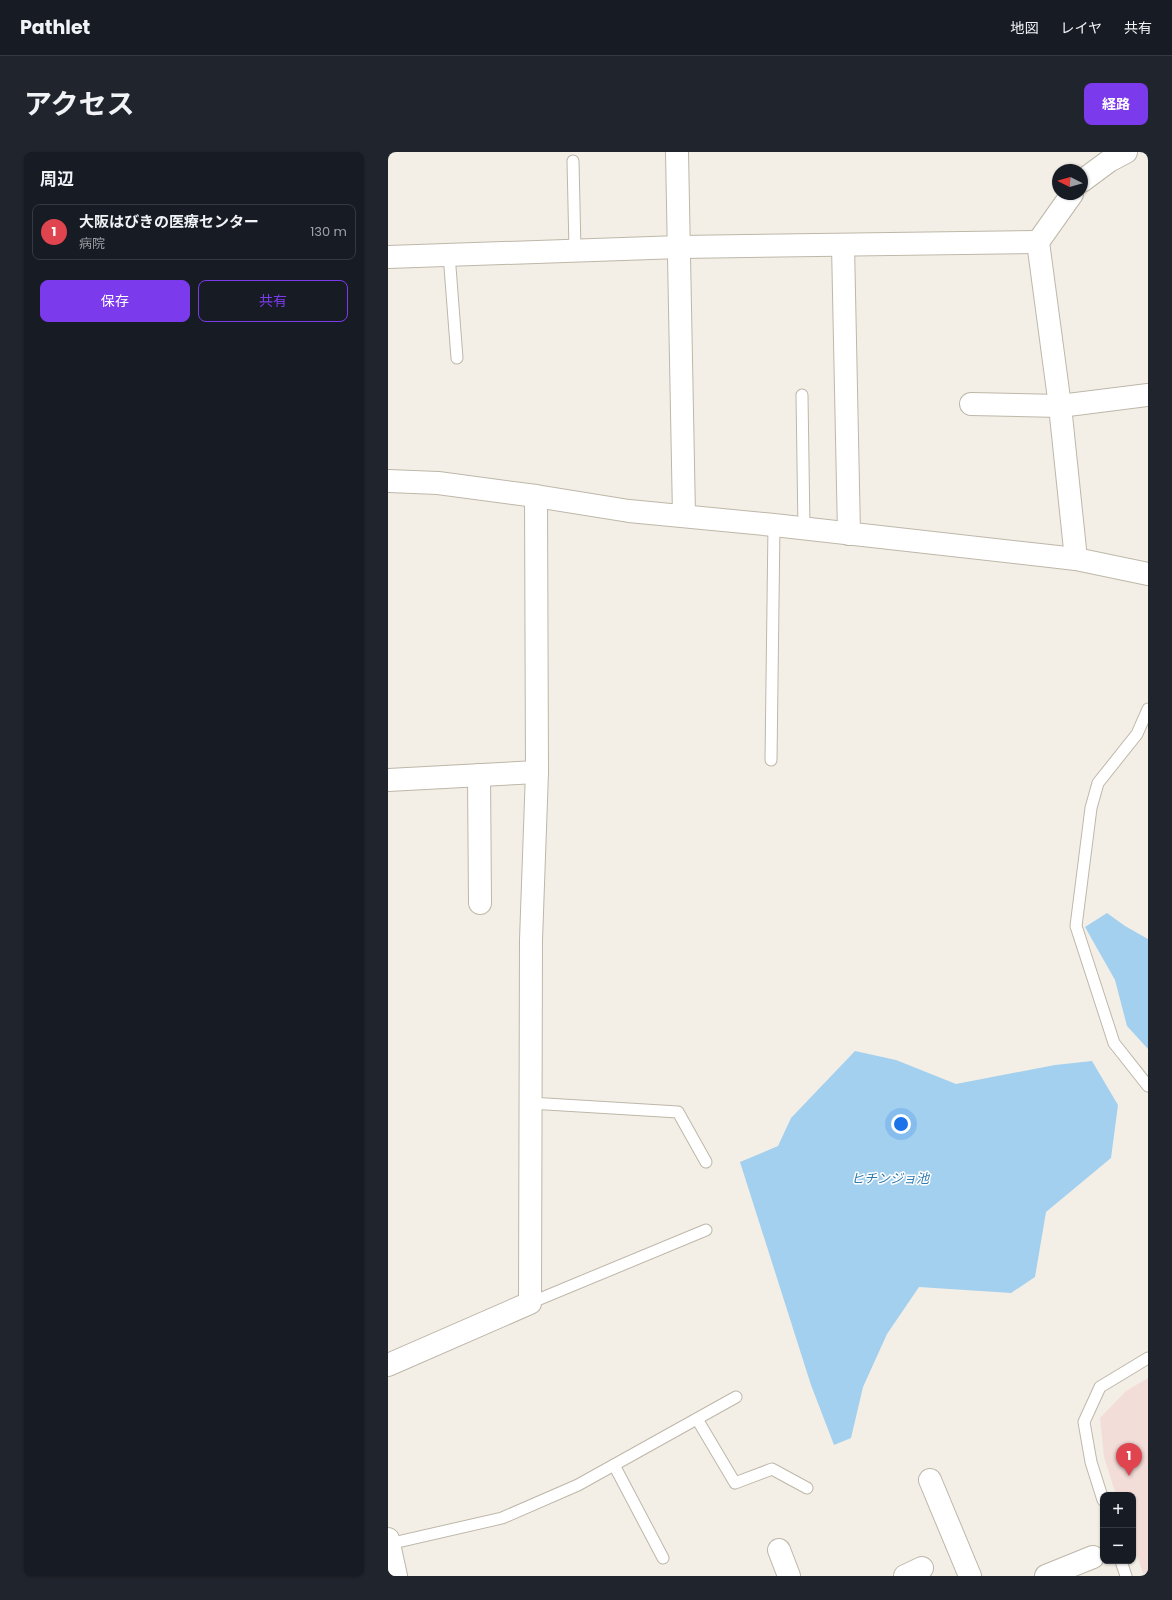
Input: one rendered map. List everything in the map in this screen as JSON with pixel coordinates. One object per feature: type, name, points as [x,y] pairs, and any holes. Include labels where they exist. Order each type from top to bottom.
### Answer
[{"type":"street","points":[[677,152],[684,516]]},
{"type":"street","points":[[1088,177],[1109,161],[1126,152]]},
{"type":"street","points":[[1068,200],[1038,242],[1060,406],[1076,559]]},
{"type":"street","points":[[388,256],[680,247],[1038,242]]},
{"type":"street","points":[[843,245],[849,534]]},
{"type":"street","points":[[971,404],[1060,406],[1148,395]]},
{"type":"street","points":[[388,481],[438,483],[536,496],[629,511],[774,525],[1076,559],[1148,574]]},
{"type":"street","points":[[388,1365],[530,1303],[531,940],[537,772],[536,496]]},
{"type":"street","points":[[388,780],[537,772]]},
{"type":"street","points":[[479,775],[480,903]]},
{"type":"street","points":[[930,1480],[970,1576]]},
{"type":"street","points":[[388,1543],[396,1576]]},
{"type":"street","points":[[779,1550],[789,1576]]},
{"type":"street","points":[[1046,1576],[1094,1557]]},
{"type":"lane","points":[[573,161],[575,250]]},
{"type":"lane","points":[[449,254],[457,358]]},
{"type":"lane","points":[[802,394],[804,529]]},
{"type":"lane","points":[[771,760],[774,525]]},
{"type":"lane","points":[[1148,709],[1136,734],[1098,783],[1092,808],[1076,926],[1114,1043],[1148,1086]]},
{"type":"lane","points":[[530,1103],[678,1112],[706,1162]]},
{"type":"lane","points":[[530,1303],[706,1230]]},
{"type":"lane","points":[[1100,1492],[1091,1462],[1084,1422],[1100,1387],[1148,1358]]},
{"type":"lane","points":[[388,1543],[502,1518],[578,1484],[736,1397]]},
{"type":"lane","points":[[697,1419],[735,1483],[772,1469],[807,1488]]},
{"type":"lane","points":[[614,1465],[664,1558]]},
{"type":"lane","points":[[1123,1564],[1126,1576]]},
{"type":"shaded area","points":[[1148,1378],[1148,1576],[1144,1576],[1136,1553],[1136,1492],[1115,1492],[1104,1457],[1100,1418],[1126,1391]]},
{"type":"water","points":[[1107,913],[1125,926],[1148,939],[1148,1049],[1127,1026],[1115,980],[1085,927]]},
{"type":"water","name":"ヒチンジョ池","points":[[855,1051],[896,1060],[956,1084],[1055,1065],[1092,1061],[1118,1105],[1111,1158],[1046,1212],[1035,1277],[1011,1293],[919,1287],[887,1334],[863,1387],[851,1438],[834,1445],[811,1385],[740,1162],[778,1146],[791,1118]]},
{"type":"place","name":"大阪はびきの医療センター","points":[[1129,1476]]}]
